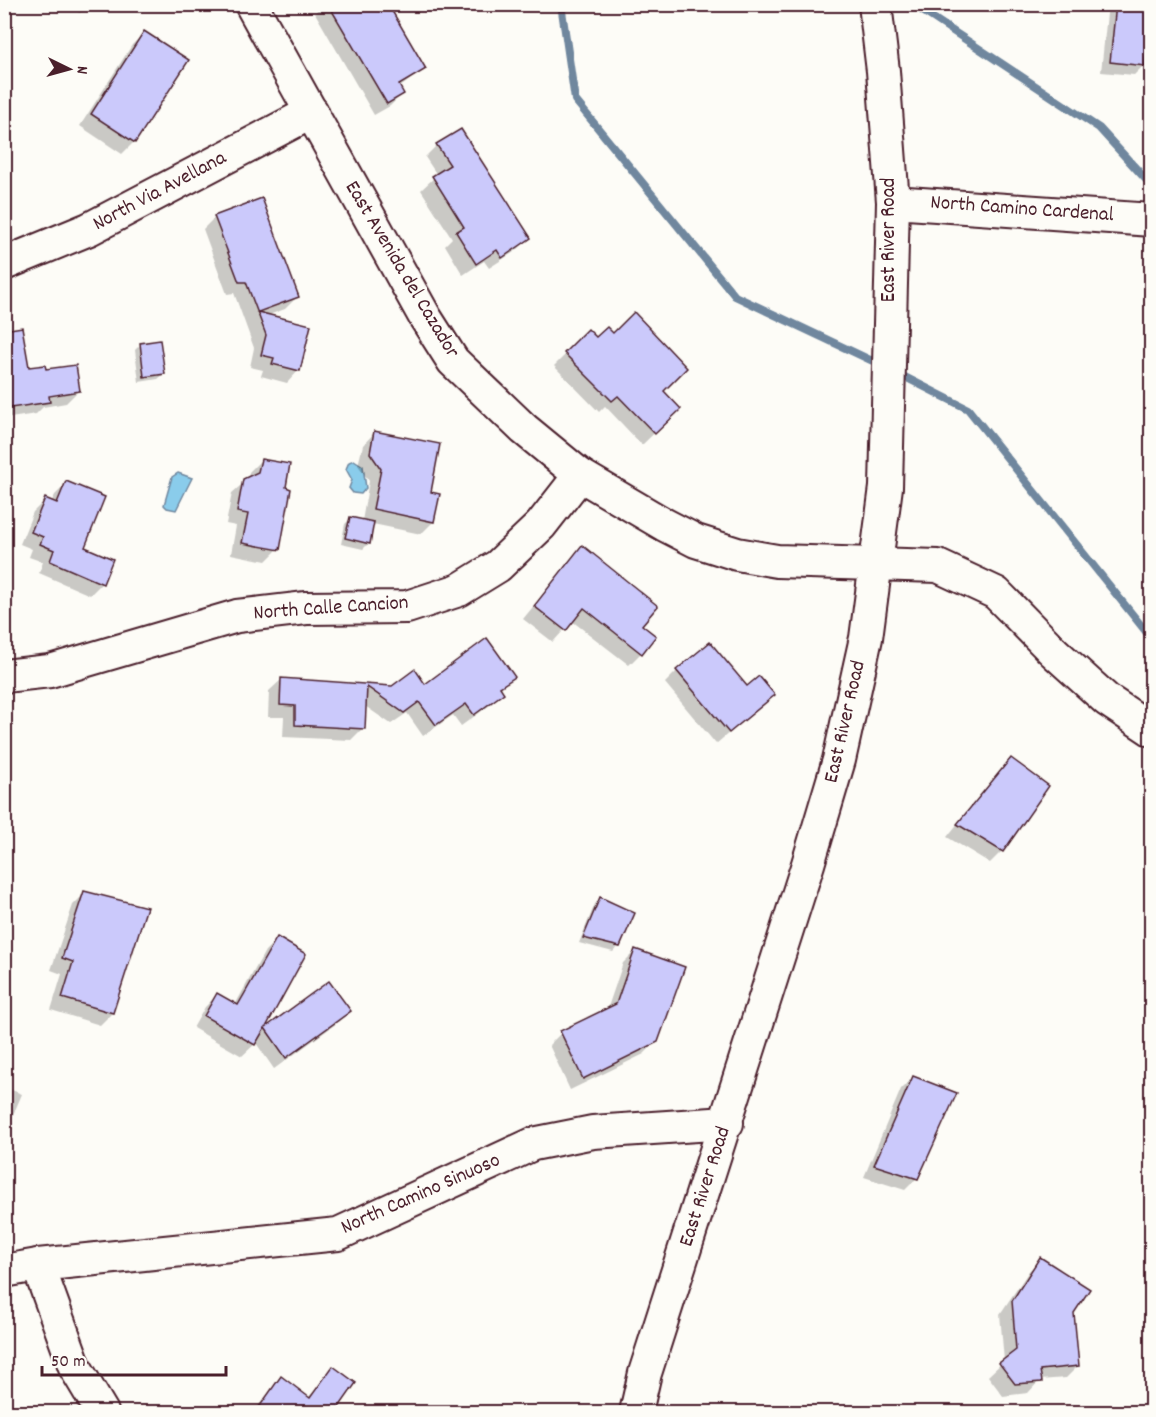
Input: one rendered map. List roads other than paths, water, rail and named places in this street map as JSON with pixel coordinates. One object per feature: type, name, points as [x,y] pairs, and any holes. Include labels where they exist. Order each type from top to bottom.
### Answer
[{"type":"street","name":"East Avenida del Cazador","points":[[251,4],[425,317],[453,361],[515,421],[580,475],[675,531],[696,541],[737,554],[777,561],[877,566],[938,566],[996,593],[1054,652],[1107,700],[1152,730]]},
{"type":"street","name":"East River Road","points":[[636,1413],[645,1373],[727,1123],[839,760],[864,649],[886,488],[892,202],[884,70],[875,4]]},
{"type":"street","name":"North Via Avellana","points":[[4,264],[89,229],[312,112]]},
{"type":"street","name":"North Camino Cardenal","points":[[892,202],[1152,220]]},
{"type":"street","name":"North Calle Cancion","points":[[4,676],[50,671],[237,616],[306,608],[407,607],[459,590],[498,566],[541,525],[580,475]]},
{"type":"street","name":"North Camino Sinuoso","points":[[4,1271],[38,1265],[338,1234],[532,1144],[593,1132],[727,1123]]},
{"type":"street","points":[[38,1265],[75,1367],[102,1413]]},
{"type":"water","points":[[354,460],[363,466],[366,488],[361,494],[353,493],[349,488],[352,480],[346,469],[349,462]]},
{"type":"water","points":[[178,473],[192,478],[176,510],[164,505],[172,477]]},
{"type":"waterway","points":[[561,4],[575,100],[735,296],[881,365]]},
{"type":"waterway","points":[[912,4],[1099,128],[1152,186]]},
{"type":"waterway","points":[[897,373],[968,409],[1152,639]]}]
